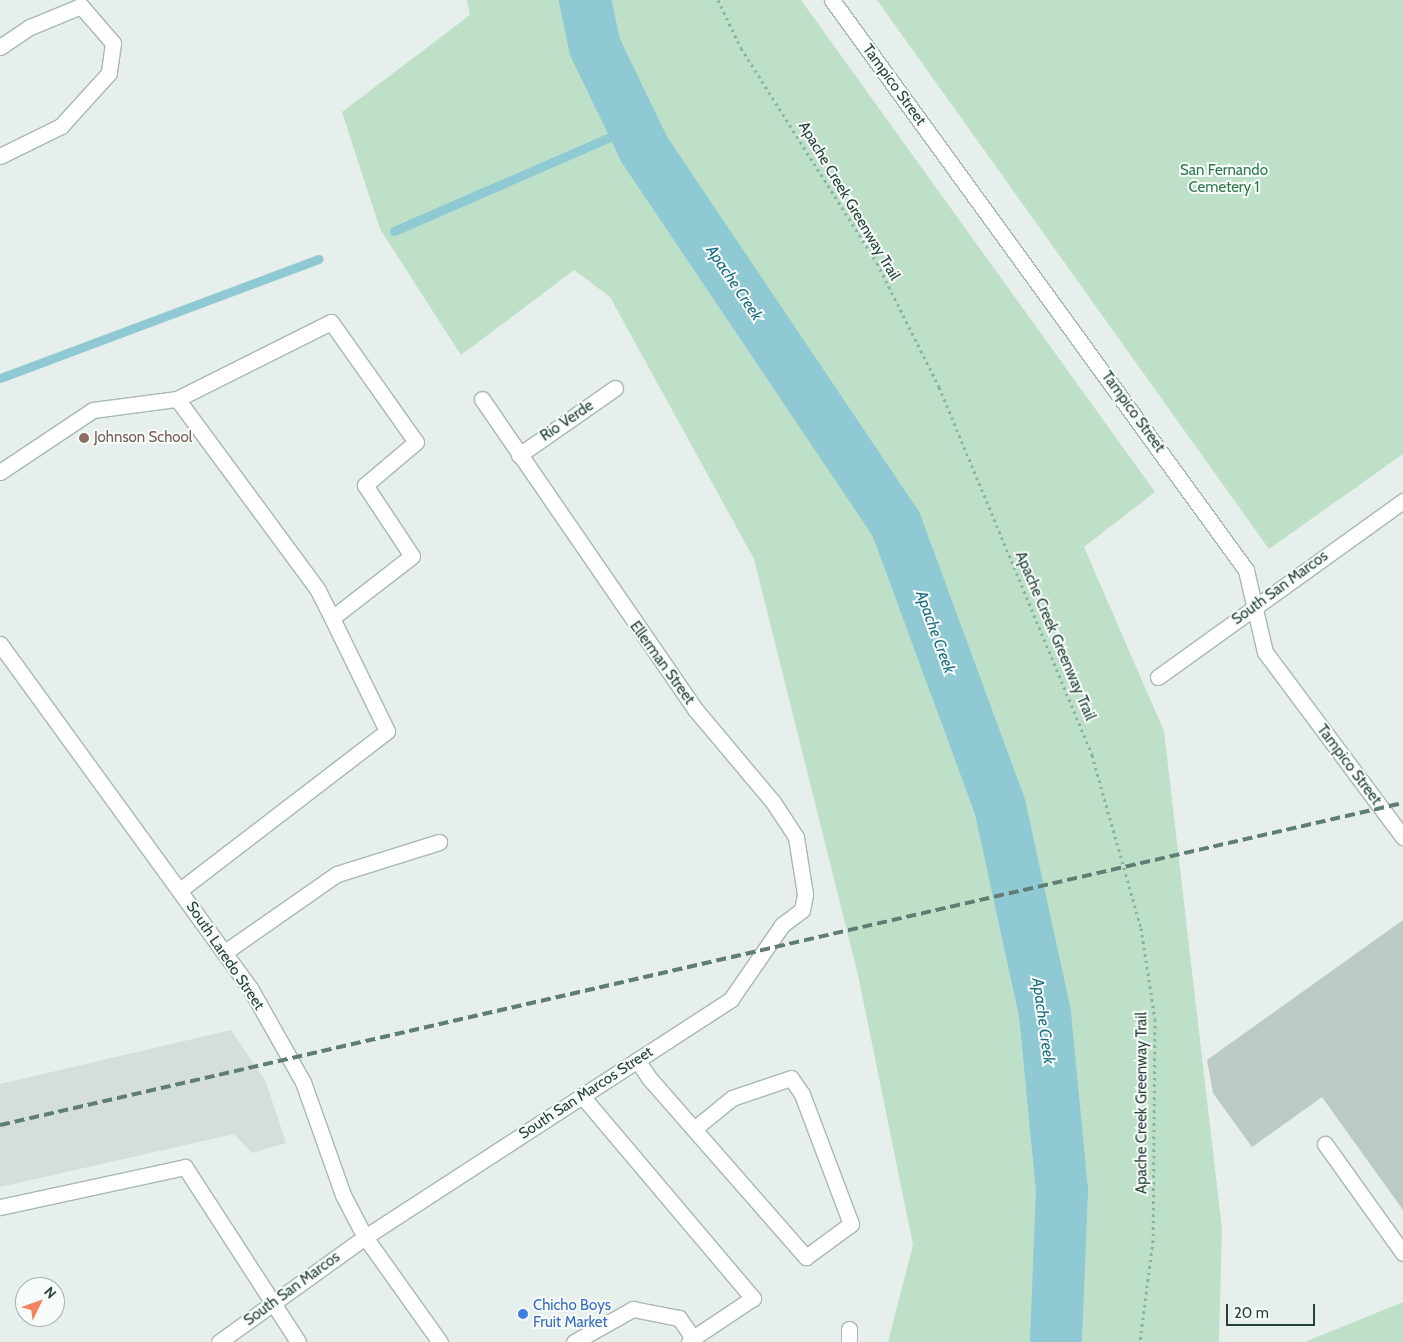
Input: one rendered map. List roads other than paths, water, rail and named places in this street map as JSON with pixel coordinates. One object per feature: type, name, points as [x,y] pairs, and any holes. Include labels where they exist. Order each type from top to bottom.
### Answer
[{"type":"street","name":"Tampico Street","points":[[832,0],[1246,570],[1252,608],[1265,652],[1403,837]]},
{"type":"street","points":[[0,47],[30,27],[81,6],[113,43],[108,73],[61,126],[0,156]]},
{"type":"street","points":[[0,472],[93,410],[178,399],[331,322],[416,442],[365,485],[412,556],[332,618]]},
{"type":"street","name":"Rio Verde","points":[[519,455],[615,388]]},
{"type":"street","points":[[178,399],[318,590],[387,731],[180,890]]},
{"type":"street","name":"Ellerman Street","points":[[482,399],[695,709],[758,783],[796,837],[805,894],[802,910],[782,925]]},
{"type":"street","name":"South San Marcos","points":[[1158,677],[1403,501]]},
{"type":"street","name":"South Laredo Street","points":[[0,644],[250,988],[303,1082],[343,1195],[365,1237],[440,1342]]},
{"type":"street","points":[[225,952],[337,874],[439,842]]},
{"type":"street","name":"South San Marcos Street","points":[[365,1237],[731,999],[782,925]]},
{"type":"street","points":[[636,1060],[694,1128],[806,1258],[851,1224],[802,1094],[791,1078],[732,1098],[694,1128]]},
{"type":"street","points":[[574,1342],[633,1309],[679,1318],[691,1340],[753,1298],[582,1096]]},
{"type":"street","points":[[1325,1144],[1403,1253]]},
{"type":"street","points":[[0,1207],[184,1167],[270,1305],[298,1342]]},
{"type":"street","name":"South San Marcos","points":[[219,1342],[365,1237]]},
{"type":"waterway","name":"Apache Creek","points":[[585,0],[595,47],[644,149],[896,524],[1000,807],[1045,1014],[1062,1190],[1056,1342]]},
{"type":"waterway","points":[[394,231],[633,127]]},
{"type":"waterway","points":[[0,378],[318,259]]},
{"type":"railway","points":[[0,1125],[1403,803]]},
{"type":"place","name":"Johnson School","points":[[84,438]]},
{"type":"place","name":"Chicho Boys Fruit Market","points":[[523,1314]]},
{"type":"park label","name":"San Fernando Cemetery 1","points":[[1224,178]]}]
